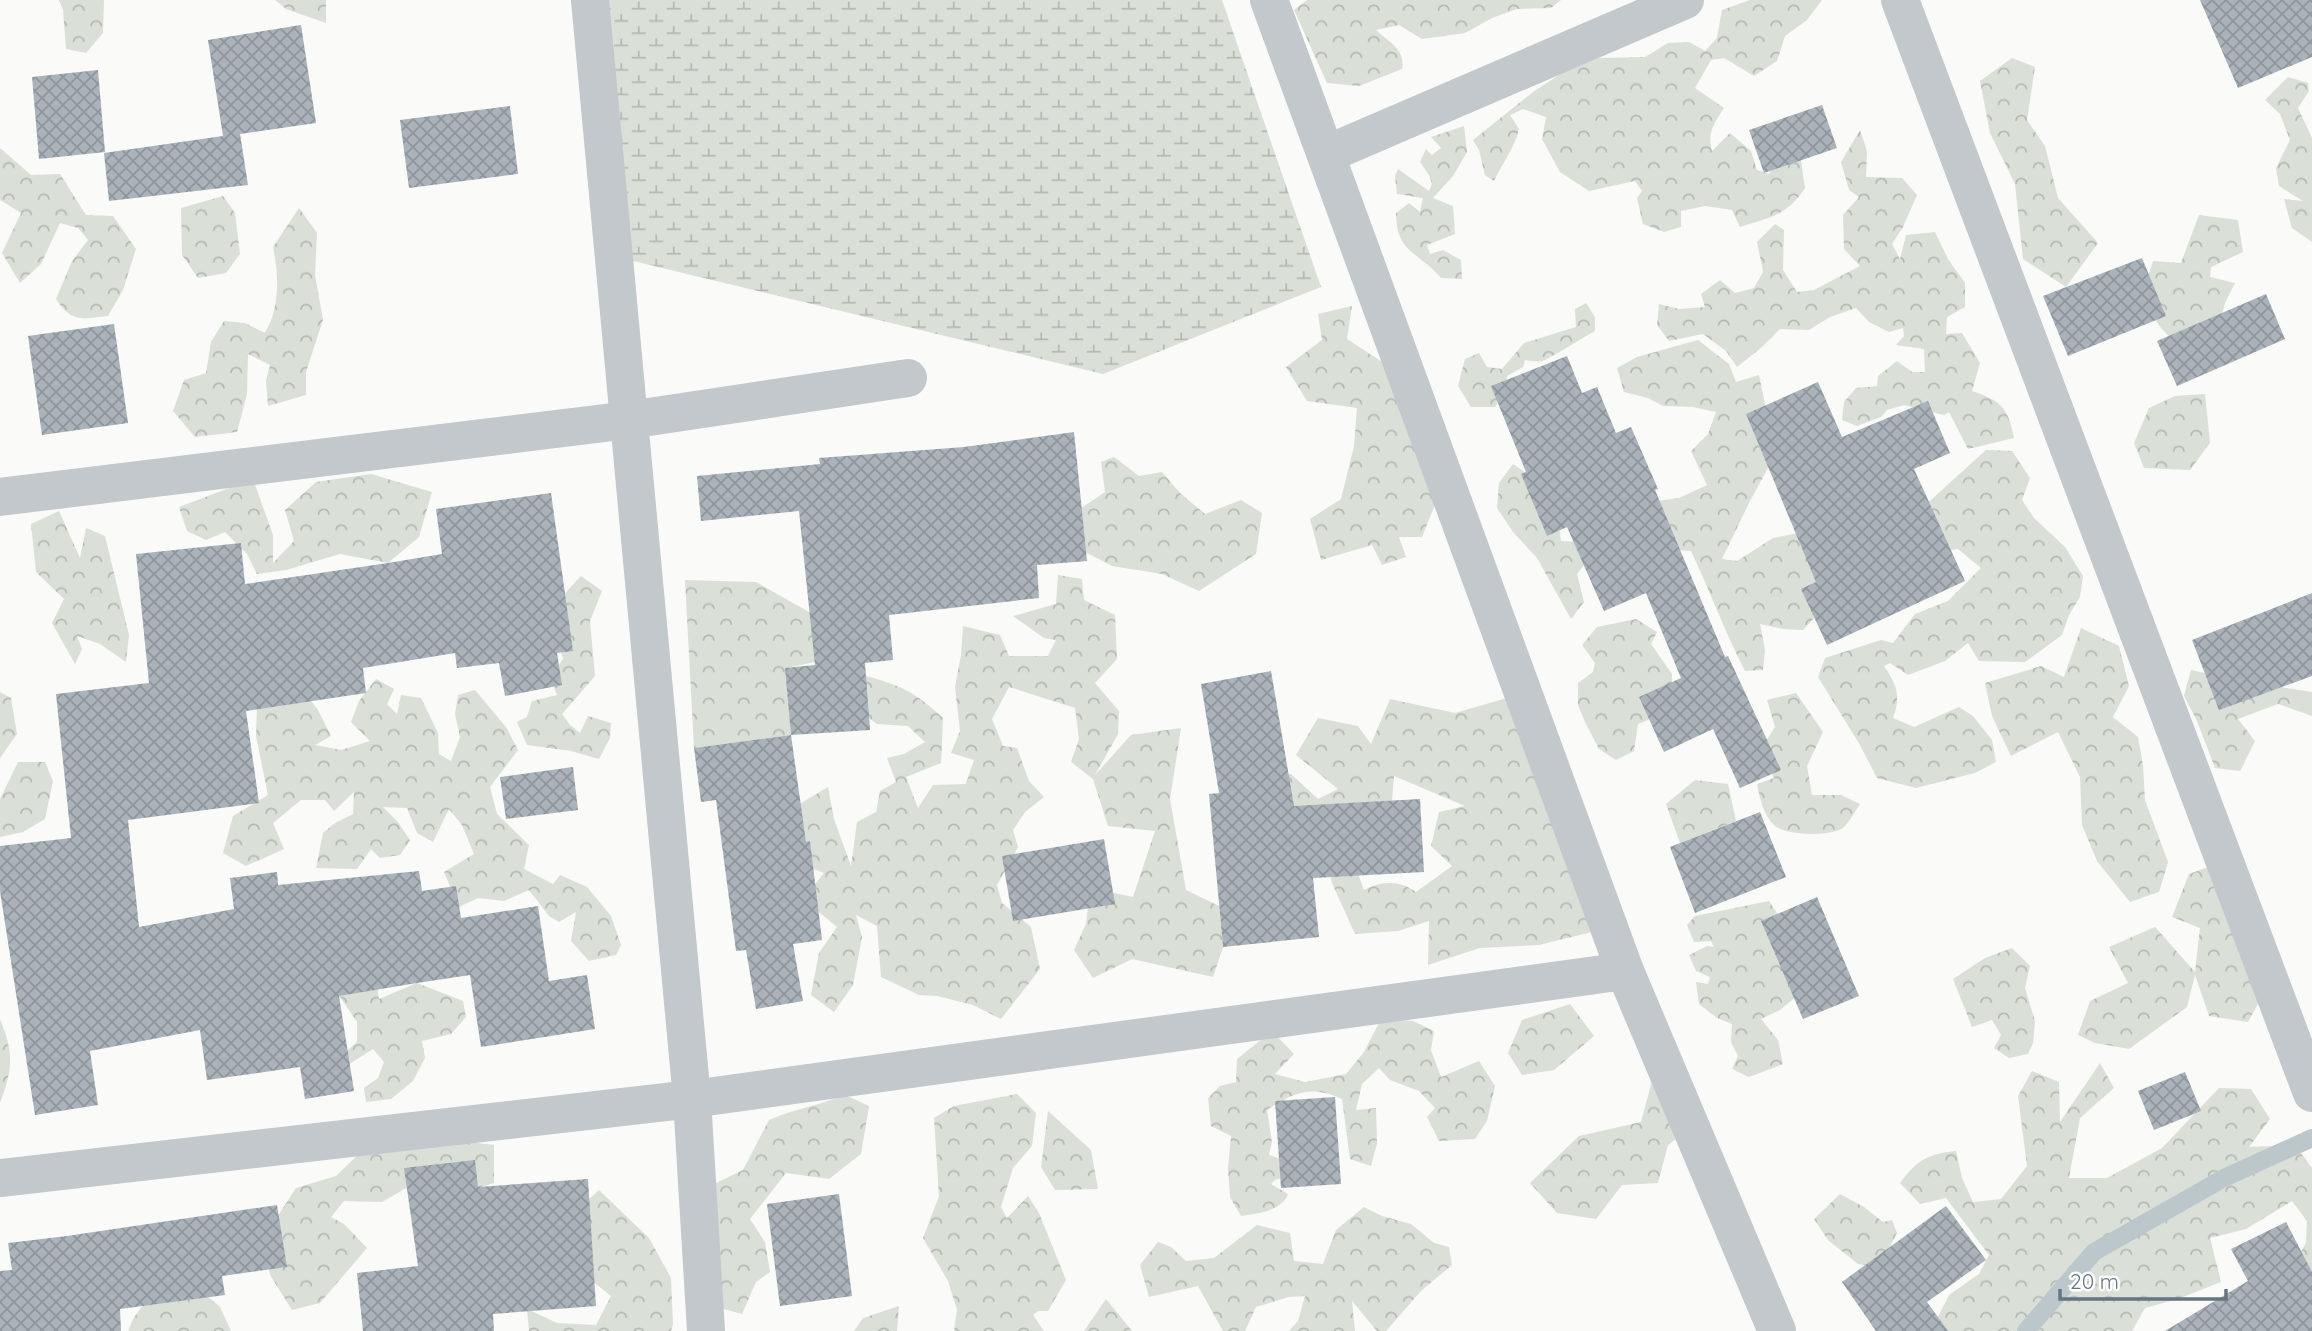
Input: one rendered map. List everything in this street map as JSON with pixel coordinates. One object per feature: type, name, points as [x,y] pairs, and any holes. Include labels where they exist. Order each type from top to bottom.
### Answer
[{"type":"street","points":[[590,0],[692,1099],[706,1331]]},
{"type":"street","points":[[1269,0],[1625,971],[1777,1331]]},
{"type":"street","points":[[1327,155],[1685,0]]},
{"type":"street","points":[[1900,0],[2312,1093]]},
{"type":"street","points":[[0,497],[629,420],[908,378]]},
{"type":"street","points":[[0,1178],[692,1099],[1625,971]]},
{"type":"green space","points":[[59,0],[104,0],[103,33],[86,53],[66,49],[63,10]]},
{"type":"green space","points":[[275,0],[326,0],[326,23],[286,9]]},
{"type":"green space","points":[[601,0],[1222,0],[1321,287],[1103,374],[629,260]]},
{"type":"green space","points":[[1307,0],[1561,0],[1551,8],[1517,9],[1492,18],[1465,33],[1422,39],[1399,25],[1376,30],[1398,51],[1402,69],[1359,86],[1327,83],[1294,10]]},
{"type":"green space","points":[[1750,0],[1822,0],[1807,20],[1785,36],[1777,61],[1754,76],[1724,58],[1711,60],[1695,88],[1724,108],[1712,128],[1712,151],[1730,133],[1751,151],[1757,170],[1769,174],[1784,147],[1799,148],[1805,188],[1784,210],[1740,227],[1732,210],[1705,206],[1681,211],[1681,227],[1664,232],[1643,224],[1637,198],[1642,191],[1635,181],[1589,191],[1560,172],[1542,139],[1546,117],[1523,109],[1510,115],[1519,129],[1494,181],[1485,175],[1479,150],[1473,140],[1533,92],[1562,73],[1598,58],[1645,57],[1668,43],[1689,42],[1705,51],[1717,38],[1722,10]]},
{"type":"green space","points":[[2012,58],[2035,67],[2027,120],[2045,146],[2058,198],[2098,243],[2066,287],[2023,259],[2015,184],[1990,133],[1980,81]]},
{"type":"green space","points":[[2288,77],[2308,83],[2309,91],[2298,108],[2312,138],[2312,242],[2292,228],[2284,199],[2303,201],[2279,186],[2276,168],[2290,140],[2280,114],[2265,100]]},
{"type":"green space","points":[[1464,126],[1467,152],[1453,176],[1433,198],[1453,206],[1455,234],[1427,245],[1430,254],[1443,250],[1461,260],[1462,279],[1441,278],[1405,245],[1400,237],[1396,213],[1409,203],[1420,212],[1423,198],[1397,194],[1395,176],[1398,169],[1429,191],[1432,184],[1420,162],[1426,149],[1432,155],[1441,148],[1431,137]]},
{"type":"green space","points":[[1860,130],[1867,151],[1866,177],[1902,178],[1917,195],[1892,244],[1900,259],[1906,235],[1935,232],[1948,259],[1965,283],[1965,307],[1947,317],[1946,334],[1962,333],[1980,363],[1972,391],[1990,398],[2002,407],[2009,419],[2014,438],[1968,449],[1949,412],[1944,415],[1904,405],[1887,410],[1881,417],[1857,426],[1842,420],[1844,402],[1856,388],[1877,386],[1878,376],[1897,361],[1912,372],[1925,372],[1924,349],[1896,345],[1904,336],[1903,328],[1889,332],[1869,322],[1856,308],[1830,317],[1809,330],[1780,329],[1737,367],[1726,351],[1703,334],[1669,341],[1657,325],[1659,304],[1679,309],[1705,307],[1701,294],[1720,280],[1735,293],[1754,288],[1763,272],[1757,242],[1775,224],[1784,230],[1783,270],[1797,292],[1814,290],[1860,266],[1844,249],[1843,215],[1859,197],[1849,190],[1841,162]]},
{"type":"green space","points":[[0,148],[31,175],[60,174],[86,215],[113,216],[136,249],[123,290],[108,316],[78,318],[67,312],[56,299],[72,261],[88,240],[78,228],[60,223],[41,264],[20,283],[2,253],[21,213],[0,200]]},
{"type":"green space","points":[[223,196],[235,213],[240,254],[226,273],[198,278],[182,255],[181,208]]},
{"type":"green space","points":[[299,208],[317,233],[315,275],[323,320],[306,372],[306,395],[268,406],[266,381],[270,365],[248,354],[247,394],[237,432],[195,437],[173,411],[184,380],[206,373],[211,342],[224,321],[245,323],[265,333],[276,302],[273,247]]},
{"type":"green space","points":[[2199,215],[2238,220],[2243,252],[2211,267],[2210,277],[2235,283],[2225,303],[2217,332],[2184,353],[2161,328],[2141,299],[2153,261],[2181,263]]},
{"type":"green space","points":[[1586,303],[1595,317],[1595,331],[1546,360],[1525,360],[1523,367],[1507,376],[1506,390],[1495,407],[1471,407],[1458,386],[1465,359],[1479,353],[1487,367],[1502,369],[1524,343],[1576,327],[1575,309]]},
{"type":"green space","points":[[1352,306],[1347,339],[1399,373],[1436,502],[1422,537],[1399,537],[1406,557],[1382,565],[1372,545],[1321,560],[1310,519],[1341,499],[1354,446],[1357,408],[1307,401],[1286,367],[1322,340],[1318,314]]},
{"type":"green space","points":[[1698,340],[1729,364],[1736,382],[1759,375],[1772,438],[1768,468],[1722,559],[1737,561],[1773,538],[1824,528],[1827,604],[1803,630],[1760,624],[1765,650],[1763,670],[1745,671],[1691,551],[1601,543],[1577,574],[1584,602],[1571,619],[1537,558],[1513,532],[1497,508],[1499,483],[1513,464],[1537,481],[1550,495],[1557,513],[1561,541],[1580,542],[1615,507],[1679,498],[1707,485],[1691,451],[1708,434],[1716,412],[1693,407],[1663,406],[1648,398],[1624,392],[1617,368],[1637,357]]},
{"type":"green space","points":[[2205,394],[2210,443],[2190,470],[2144,468],[2134,443],[2149,408],[2175,396]]},
{"type":"green space","points":[[1986,450],[2012,451],[2030,478],[2022,500],[2034,518],[2065,547],[2083,576],[2080,597],[2069,615],[2062,635],[2025,662],[1979,661],[1968,643],[1945,661],[1908,675],[1890,663],[1884,666],[1896,691],[1897,703],[1893,718],[1914,727],[1959,707],[1973,716],[1992,740],[1996,762],[1975,773],[1916,788],[1877,778],[1818,677],[1825,658],[1881,640],[1893,643],[1915,614],[1948,601],[1981,568],[1958,549],[1901,558],[1921,509]]},
{"type":"green space","points":[[1114,457],[1139,476],[1162,472],[1180,493],[1205,514],[1241,500],[1262,513],[1256,554],[1199,591],[1162,574],[1112,566],[1070,544],[1068,517],[1105,492],[1101,462]]},
{"type":"green space","points":[[371,474],[432,492],[419,537],[388,563],[340,554],[286,570],[257,574],[247,554],[225,532],[206,540],[187,531],[179,507],[253,479],[273,535],[273,563],[294,541],[285,510],[316,482]]},
{"type":"green space","points":[[59,511],[80,558],[86,528],[105,536],[129,635],[126,662],[100,644],[77,636],[82,649],[75,664],[52,623],[64,599],[36,572],[31,524]]},
{"type":"green space","points":[[1058,575],[1082,579],[1084,600],[1115,615],[1117,659],[1095,683],[1119,711],[1118,734],[1095,775],[1131,735],[1181,728],[1170,799],[1186,890],[1219,906],[1223,947],[1213,977],[1132,959],[1093,978],[1074,950],[1086,924],[1090,888],[1133,897],[1155,831],[1108,826],[1093,779],[1071,762],[1079,739],[1075,708],[1009,687],[992,719],[1003,746],[1017,748],[1029,781],[1044,797],[1025,812],[1013,830],[1018,847],[997,885],[1002,903],[1031,927],[1040,969],[1001,1019],[973,1005],[937,996],[919,995],[881,977],[877,926],[856,915],[862,937],[853,985],[834,1012],[811,995],[819,953],[837,927],[803,899],[824,873],[793,861],[788,811],[828,787],[834,819],[851,866],[857,822],[876,812],[880,791],[896,782],[887,758],[904,754],[925,742],[908,726],[877,724],[851,705],[866,676],[908,691],[943,718],[941,763],[906,777],[918,808],[933,785],[966,784],[974,760],[951,753],[960,731],[955,687],[963,626],[1000,635],[1009,656],[1048,656],[1056,640],[1044,638],[1013,616],[1056,604]]},
{"type":"green space","points":[[581,576],[602,591],[590,621],[595,676],[562,714],[580,733],[588,716],[611,723],[610,738],[599,759],[571,751],[527,745],[517,722],[527,717],[532,701],[557,695],[550,677],[563,659],[554,624],[547,613]]},
{"type":"green space","points":[[685,580],[756,582],[809,612],[861,622],[864,652],[786,668],[791,735],[694,748]]},
{"type":"green space","points":[[1636,619],[1657,632],[1651,644],[1672,674],[1671,711],[1638,724],[1634,751],[1616,760],[1599,749],[1578,705],[1578,683],[1593,672],[1595,663],[1582,645],[1597,627]]},
{"type":"green space","points":[[2081,628],[2119,646],[2129,686],[2113,717],[2138,737],[2145,800],[2168,862],[2159,892],[2130,902],[2097,861],[2082,825],[2080,777],[2058,732],[2011,756],[1992,716],[1985,683],[2041,666],[2064,677]]},
{"type":"green space","points":[[2191,670],[2312,692],[2312,716],[2278,704],[2238,719],[2255,741],[2240,771],[2215,768],[2184,696]]},
{"type":"green space","points":[[291,675],[318,710],[331,736],[315,745],[341,750],[370,741],[351,722],[359,701],[376,679],[394,689],[387,704],[397,714],[401,695],[421,698],[438,733],[439,754],[451,761],[460,737],[455,714],[458,695],[475,690],[506,727],[518,750],[490,787],[497,814],[529,845],[524,869],[553,884],[560,875],[587,887],[611,916],[621,945],[616,955],[589,961],[571,941],[576,912],[559,922],[549,916],[529,890],[504,901],[478,898],[459,907],[444,872],[474,854],[462,825],[449,809],[433,842],[417,833],[407,808],[383,807],[410,840],[400,855],[380,858],[371,849],[357,869],[316,868],[323,833],[353,814],[354,792],[334,811],[325,800],[301,800],[273,823],[284,849],[246,866],[223,853],[233,816],[268,795],[256,736],[257,705]]},
{"type":"green space","points":[[1531,691],[1612,927],[1539,945],[1480,948],[1428,965],[1429,921],[1398,931],[1355,934],[1332,883],[1321,838],[1245,775],[1291,774],[1318,799],[1338,789],[1296,755],[1318,718],[1358,726],[1371,744],[1390,699],[1455,713]],"holes":[[[1394,776],[1465,806],[1439,812],[1431,846],[1452,866],[1416,892],[1403,885],[1390,883],[1364,890],[1351,855],[1390,825]]]},
{"type":"green space","points":[[0,692],[11,698],[17,734],[0,758]]},
{"type":"green space","points":[[1796,693],[1823,732],[1807,766],[1812,795],[1841,795],[1860,804],[1846,825],[1838,830],[1809,834],[1780,829],[1770,821],[1761,800],[1757,784],[1774,778],[1761,749],[1775,727],[1767,700]]},
{"type":"green space","points":[[18,762],[45,762],[53,781],[45,819],[23,832],[0,837],[0,799]]},
{"type":"green space","points":[[1695,780],[1728,784],[1736,821],[1680,843],[1666,804]]},
{"type":"green space","points":[[2225,861],[2264,993],[2248,1022],[2209,1016],[2195,975],[2187,1007],[2129,1049],[2095,1043],[2078,1035],[2090,1001],[2128,983],[2109,947],[2155,927],[2195,972],[2200,928],[2172,917],[2189,874]]},
{"type":"green space","points":[[1769,901],[1790,933],[1803,991],[1780,1010],[1761,1019],[1778,1040],[1783,1064],[1749,1077],[1732,1069],[1738,1056],[1731,1042],[1732,1024],[1717,1018],[1699,1004],[1696,982],[1708,984],[1710,977],[1696,971],[1689,955],[1707,946],[1714,947],[1711,941],[1694,942],[1687,925],[1695,916]]},
{"type":"green space","points":[[2012,948],[2030,966],[2025,988],[2035,1021],[2033,1043],[2028,1054],[2009,1058],[1994,1048],[2001,1035],[1992,1020],[1972,1027],[1953,979],[1985,958]]},
{"type":"green space","points":[[375,971],[379,999],[417,983],[463,1001],[466,1017],[451,1034],[422,1041],[425,1058],[413,1081],[391,1099],[366,1102],[364,1088],[378,1078],[384,1062],[373,1049],[343,1068],[332,1064],[357,1042],[357,1022],[338,994]]},
{"type":"green space","points":[[1570,1004],[1594,1036],[1554,1070],[1522,1075],[1508,1053],[1522,1020]]},
{"type":"green space","points":[[0,1019],[8,1042],[10,1061],[0,1103]]},
{"type":"green space","points":[[1381,1019],[1413,1021],[1434,1031],[1431,1050],[1441,1077],[1479,1061],[1495,1086],[1487,1121],[1475,1139],[1439,1141],[1427,1117],[1435,1108],[1419,1091],[1390,1080],[1379,1068],[1362,1084],[1356,1110],[1376,1108],[1377,1144],[1371,1166],[1350,1159],[1342,1099],[1321,1092],[1303,1092],[1267,1110],[1272,1142],[1269,1155],[1290,1162],[1288,1176],[1271,1184],[1288,1194],[1285,1200],[1275,1208],[1241,1216],[1230,1197],[1228,1168],[1231,1136],[1211,1126],[1208,1098],[1220,1086],[1236,1082],[1237,1059],[1272,1031],[1294,1054],[1275,1074],[1305,1082],[1346,1074],[1364,1052]]},
{"type":"green space","points":[[1660,1051],[1699,1121],[1668,1145],[1658,1183],[1622,1185],[1596,1219],[1557,1213],[1530,1183],[1579,1136],[1641,1122]]},
{"type":"green space","points":[[2100,1063],[2114,1088],[2080,1118],[2069,1178],[2107,1178],[2162,1148],[2219,1088],[2251,1089],[2270,1119],[2249,1147],[2295,1145],[2312,1168],[2312,1304],[2285,1280],[2306,1243],[2307,1221],[2292,1201],[2246,1229],[2210,1238],[2221,1282],[2178,1299],[2145,1308],[2132,1331],[1931,1331],[1949,1295],[1979,1274],[1989,1255],[1946,1198],[1920,1204],[1900,1183],[1924,1160],[1956,1151],[1962,1178],[1973,1202],[2001,1199],[2027,1166],[2018,1096],[2032,1071],[2059,1082],[2060,1122]]},
{"type":"green space","points":[[1017,1094],[1036,1113],[1032,1146],[1013,1168],[1001,1207],[1007,1218],[1028,1196],[1039,1213],[1066,1280],[1048,1311],[1038,1311],[1033,1315],[1044,1331],[954,1331],[957,1310],[948,1281],[923,1238],[939,1196],[934,1118],[954,1106]]},
{"type":"green space","points":[[845,1095],[869,1106],[861,1154],[829,1179],[786,1173],[750,1219],[765,1242],[770,1272],[756,1282],[742,1314],[713,1306],[712,1185],[743,1170],[769,1120]]},
{"type":"green space","points":[[1048,1111],[1091,1150],[1098,1189],[1055,1190],[1041,1167]]},
{"type":"green space","points":[[436,1138],[494,1145],[494,1183],[455,1195],[427,1176],[382,1202],[344,1201],[331,1217],[344,1224],[367,1248],[320,1303],[292,1310],[270,1275],[264,1237],[296,1188],[336,1176],[364,1149]]},
{"type":"green space","points":[[599,1190],[649,1238],[671,1278],[671,1331],[529,1331],[527,1309],[557,1323],[596,1325],[611,1296],[572,1265],[558,1228]]},
{"type":"green space","points":[[1840,1194],[1864,1207],[1883,1222],[1892,1220],[1897,1233],[1879,1267],[1858,1264],[1828,1240],[1814,1219]]},
{"type":"green space","points":[[1364,1207],[1382,1216],[1411,1224],[1434,1243],[1449,1247],[1452,1265],[1421,1291],[1386,1331],[1377,1331],[1352,1301],[1355,1331],[1289,1331],[1298,1321],[1305,1296],[1289,1297],[1256,1307],[1245,1331],[1223,1331],[1198,1286],[1149,1297],[1140,1265],[1158,1242],[1171,1247],[1186,1261],[1214,1258],[1257,1225],[1290,1233],[1294,1261],[1323,1264],[1336,1230]]},
{"type":"green space","points":[[181,1274],[220,1307],[231,1331],[128,1331],[133,1319],[164,1275]]},
{"type":"green space","points":[[1106,1299],[1132,1331],[1084,1331]]},
{"type":"green space","points":[[899,1306],[897,1331],[854,1331],[863,1318]]},
{"type":"building","points":[[2200,0],[2312,0],[2312,57],[2238,88]]},
{"type":"building","points":[[301,25],[316,123],[240,134],[248,185],[109,201],[104,153],[223,136],[208,40]]},
{"type":"building","points":[[98,70],[105,152],[39,159],[32,77]]},
{"type":"building","points":[[1822,105],[1837,148],[1764,173],[1749,130]]},
{"type":"building","points":[[510,106],[518,174],[409,188],[400,120]]},
{"type":"building","points":[[2142,258],[2166,316],[2068,356],[2043,296]]},
{"type":"building","points":[[2266,294],[2285,339],[2177,386],[2157,341]]},
{"type":"building","points":[[114,324],[128,423],[42,435],[28,336]]},
{"type":"building","points":[[1567,356],[1582,393],[1597,387],[1616,433],[1631,427],[1725,657],[1728,656],[1781,770],[1740,788],[1713,729],[1664,752],[1639,697],[1681,678],[1646,593],[1604,611],[1567,527],[1547,536],[1521,474],[1526,472],[1491,386]]},
{"type":"building","points":[[1818,382],[1842,437],[1928,401],[1950,453],[1914,469],[1965,581],[1827,645],[1801,589],[1816,582],[1746,414]]},
{"type":"building","points":[[1074,432],[1087,561],[1037,565],[1039,598],[889,615],[893,660],[865,663],[870,730],[791,735],[785,668],[815,665],[799,511],[701,521],[697,476],[820,464],[819,458],[964,447]]},
{"type":"building","points":[[551,493],[573,651],[557,653],[562,685],[505,696],[499,663],[457,668],[455,653],[363,668],[366,693],[246,711],[259,803],[128,820],[139,927],[234,909],[230,878],[277,872],[278,885],[419,871],[422,891],[456,886],[461,918],[538,906],[549,981],[587,975],[595,1029],[481,1047],[470,975],[417,983],[339,996],[354,1091],[305,1099],[300,1067],[207,1080],[200,1030],[90,1051],[98,1105],[35,1115],[0,891],[0,846],[71,838],[56,694],[149,683],[136,554],[241,543],[245,584],[388,563],[442,554],[436,509]]},
{"type":"building","points":[[2312,593],[2312,676],[2219,710],[2192,640]]},
{"type":"building","points":[[1271,671],[1294,806],[1420,799],[1424,872],[1313,878],[1319,937],[1223,947],[1209,794],[1219,793],[1201,684]]},
{"type":"building","points":[[791,735],[806,842],[810,841],[822,940],[793,944],[803,1001],[756,1009],[746,950],[736,951],[716,800],[701,802],[694,748]]},
{"type":"building","points":[[573,767],[578,810],[506,819],[500,777]]},
{"type":"building","points":[[1760,812],[1786,877],[1695,913],[1670,847]]},
{"type":"building","points":[[1104,839],[1115,904],[1013,921],[1002,856]]},
{"type":"building","points":[[1817,897],[1859,996],[1803,1019],[1761,921]]},
{"type":"building","points":[[2185,1072],[2201,1111],[2154,1130],[2138,1091]]},
{"type":"building","points":[[1335,1097],[1341,1184],[1281,1188],[1275,1101]]},
{"type":"building","points":[[475,1160],[478,1187],[588,1179],[596,1306],[493,1314],[494,1331],[363,1331],[357,1273],[418,1266],[404,1168]]},
{"type":"building","points":[[839,1194],[852,1296],[780,1306],[767,1204]]},
{"type":"building","points":[[277,1205],[287,1267],[222,1276],[225,1295],[120,1309],[121,1331],[0,1331],[0,1271],[12,1270],[8,1243]]},
{"type":"building","points":[[1946,1206],[1986,1260],[1927,1302],[1948,1331],[1876,1331],[1842,1282]]},
{"type":"building","points":[[2286,1222],[2312,1272],[2312,1331],[2165,1331],[2248,1281],[2231,1249]]},
{"type":"waterway","points":[[2026,1331],[2094,1252],[2224,1178],[2312,1138]]}]
